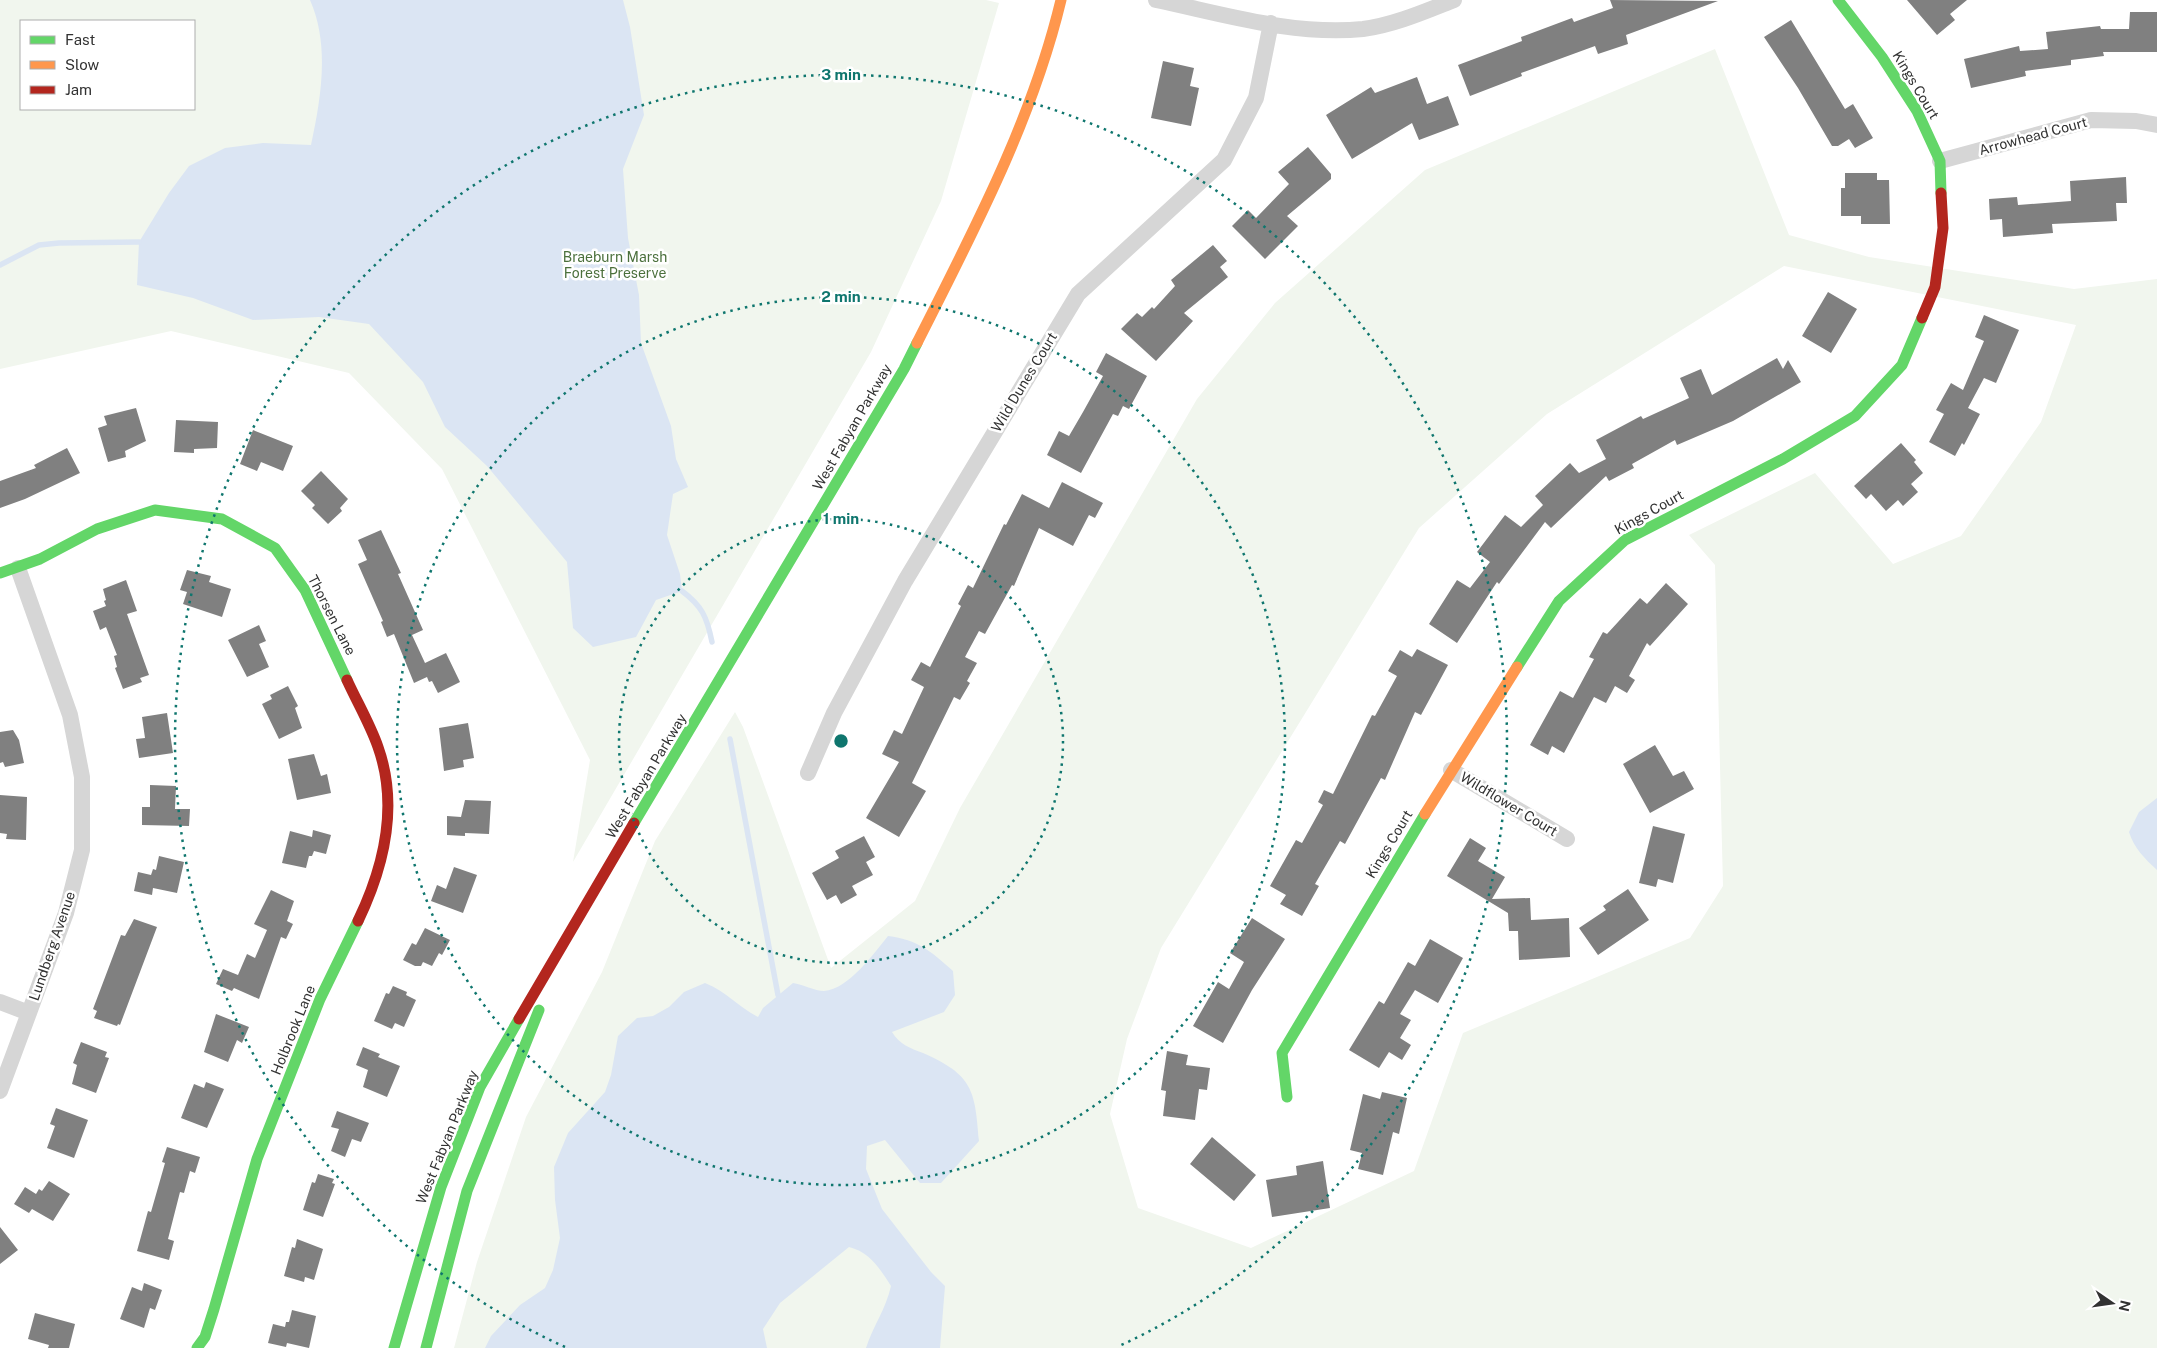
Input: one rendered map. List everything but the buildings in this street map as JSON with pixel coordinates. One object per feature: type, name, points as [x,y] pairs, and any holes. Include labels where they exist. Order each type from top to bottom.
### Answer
[{"type":"street","name":"West Fabyan Parkway","points":[[394,1348],[441,1187],[480,1087],[574,923],[722,679],[904,369],[979,220],[1016,139],[1054,28],[1061,0]]},
{"type":"street","points":[[1156,0],[1272,24],[1317,31],[1365,28],[1415,14],[1454,0]]},
{"type":"street","name":"Kings Court","points":[[1287,1097],[1282,1053],[1451,770],[1559,601],[1625,540],[1783,459],[1854,416],[1902,364],[1935,287],[1943,228],[1940,160],[1917,111],[1882,57],[1838,0]]},
{"type":"street","name":"Wild Dunes Court","points":[[808,773],[834,713],[905,581],[1078,294],[1224,160],[1256,98],[1272,24]]},
{"type":"street","name":"Arrowhead Court","points":[[1940,160],[2091,120],[2136,121],[2157,125]]},
{"type":"street","name":"Thorsen Lane","points":[[0,573],[18,568],[97,529],[156,510],[222,519],[274,548],[305,590],[368,722]]},
{"type":"street","name":"Lundberg Avenue","points":[[0,1091],[66,913],[82,850],[82,777],[70,715],[18,568]]},
{"type":"street","name":"Holbrook Lane","points":[[197,1348],[205,1337],[214,1309],[257,1159],[320,999],[370,896],[386,844],[388,793],[378,747],[368,722]]},
{"type":"street","name":"Wildflower Court","points":[[1451,770],[1567,838]]},
{"type":"street","name":"West Fabyan Parkway","points":[[426,1348],[466,1191],[574,923]]},
{"type":"street","points":[[0,1002],[29,1013]]},
{"type":"green space","name":"Braeburn Marsh Forest Preserve","points":[[0,0],[986,0],[999,3],[941,201],[871,352],[573,862],[590,760],[442,469],[349,373],[171,331],[0,369]]},
{"type":"green space","points":[[1715,49],[1789,235],[1869,257],[2074,289],[2157,279],[2157,1348],[454,1348],[477,1262],[526,1117],[602,972],[655,841],[735,712],[743,727],[831,968],[915,901],[960,808],[1197,399],[1275,303],[1425,170]],"holes":[[[1784,266],[2076,325],[2041,422],[1961,536],[1893,564],[1815,473],[1689,535],[1715,565],[1723,886],[1690,938],[1463,1033],[1414,1171],[1251,1248],[1138,1208],[1110,1114],[1127,1039],[1161,948],[1419,528],[1547,414]]]},
{"type":"shaded area","points":[[310,0],[623,0],[630,27],[644,115],[623,169],[628,238],[639,295],[641,343],[671,426],[676,459],[688,487],[673,494],[667,535],[680,574],[682,591],[656,600],[636,637],[593,647],[573,628],[567,562],[487,466],[445,427],[423,382],[369,324],[319,317],[253,320],[193,298],[137,285],[139,242],[169,193],[189,166],[225,148],[263,143],[311,145],[318,109],[322,53],[316,17]]},
{"type":"shaded area","points":[[2157,798],[2157,870],[2137,848],[2129,832],[2139,812]]},
{"type":"shaded area","points":[[888,936],[908,940],[924,948],[953,971],[955,995],[944,1012],[892,1032],[898,1040],[940,1061],[962,1077],[973,1097],[976,1109],[979,1141],[941,1183],[920,1183],[885,1140],[867,1146],[866,1169],[882,1209],[931,1272],[945,1286],[940,1348],[866,1348],[891,1286],[869,1257],[849,1247],[780,1303],[763,1329],[767,1348],[485,1348],[491,1336],[520,1305],[545,1288],[553,1270],[560,1238],[555,1200],[554,1167],[568,1133],[605,1092],[611,1075],[618,1036],[637,1018],[653,1016],[669,1007],[684,992],[705,983],[758,1017],[763,1008],[793,983],[824,991],[843,984],[860,969]]},
{"type":"waterway","points":[[0,265],[39,245],[139,242]]},
{"type":"waterway","points":[[682,591],[703,613],[712,642]]},
{"type":"waterway","points":[[730,739],[778,995]]},
{"type":"traffic: fast","points":[[1838,0],[1882,57],[1917,111],[1940,161],[1941,193]]},
{"type":"traffic: fast","points":[[1517,667],[1559,601],[1625,540],[1783,459],[1855,416],[1902,365],[1922,318]]},
{"type":"traffic: fast","points":[[634,823],[904,369],[917,343]]},
{"type":"traffic: fast","points":[[0,573],[40,559],[97,529],[155,510],[222,519],[275,548],[305,590],[347,680]]},
{"type":"traffic: fast","points":[[1287,1097],[1282,1053],[1425,814]]},
{"type":"traffic: fast","points":[[197,1348],[205,1337],[214,1309],[257,1159],[320,999],[358,921]]},
{"type":"traffic: fast","points":[[426,1348],[467,1191],[539,1010]]},
{"type":"traffic: fast","points":[[394,1348],[441,1187],[480,1087],[519,1019]]},
{"type":"traffic: slow","points":[[917,343],[980,218],[999,175],[1034,89],[1049,45],[1061,0]]},
{"type":"traffic: slow","points":[[1425,814],[1517,667]]},
{"type":"traffic: jam","points":[[1922,318],[1935,287],[1943,228],[1941,193]]},
{"type":"traffic: jam","points":[[347,680],[378,747],[387,791],[388,814],[386,836],[375,879],[358,921]]},
{"type":"traffic: jam","points":[[519,1019],[634,823]]}]
